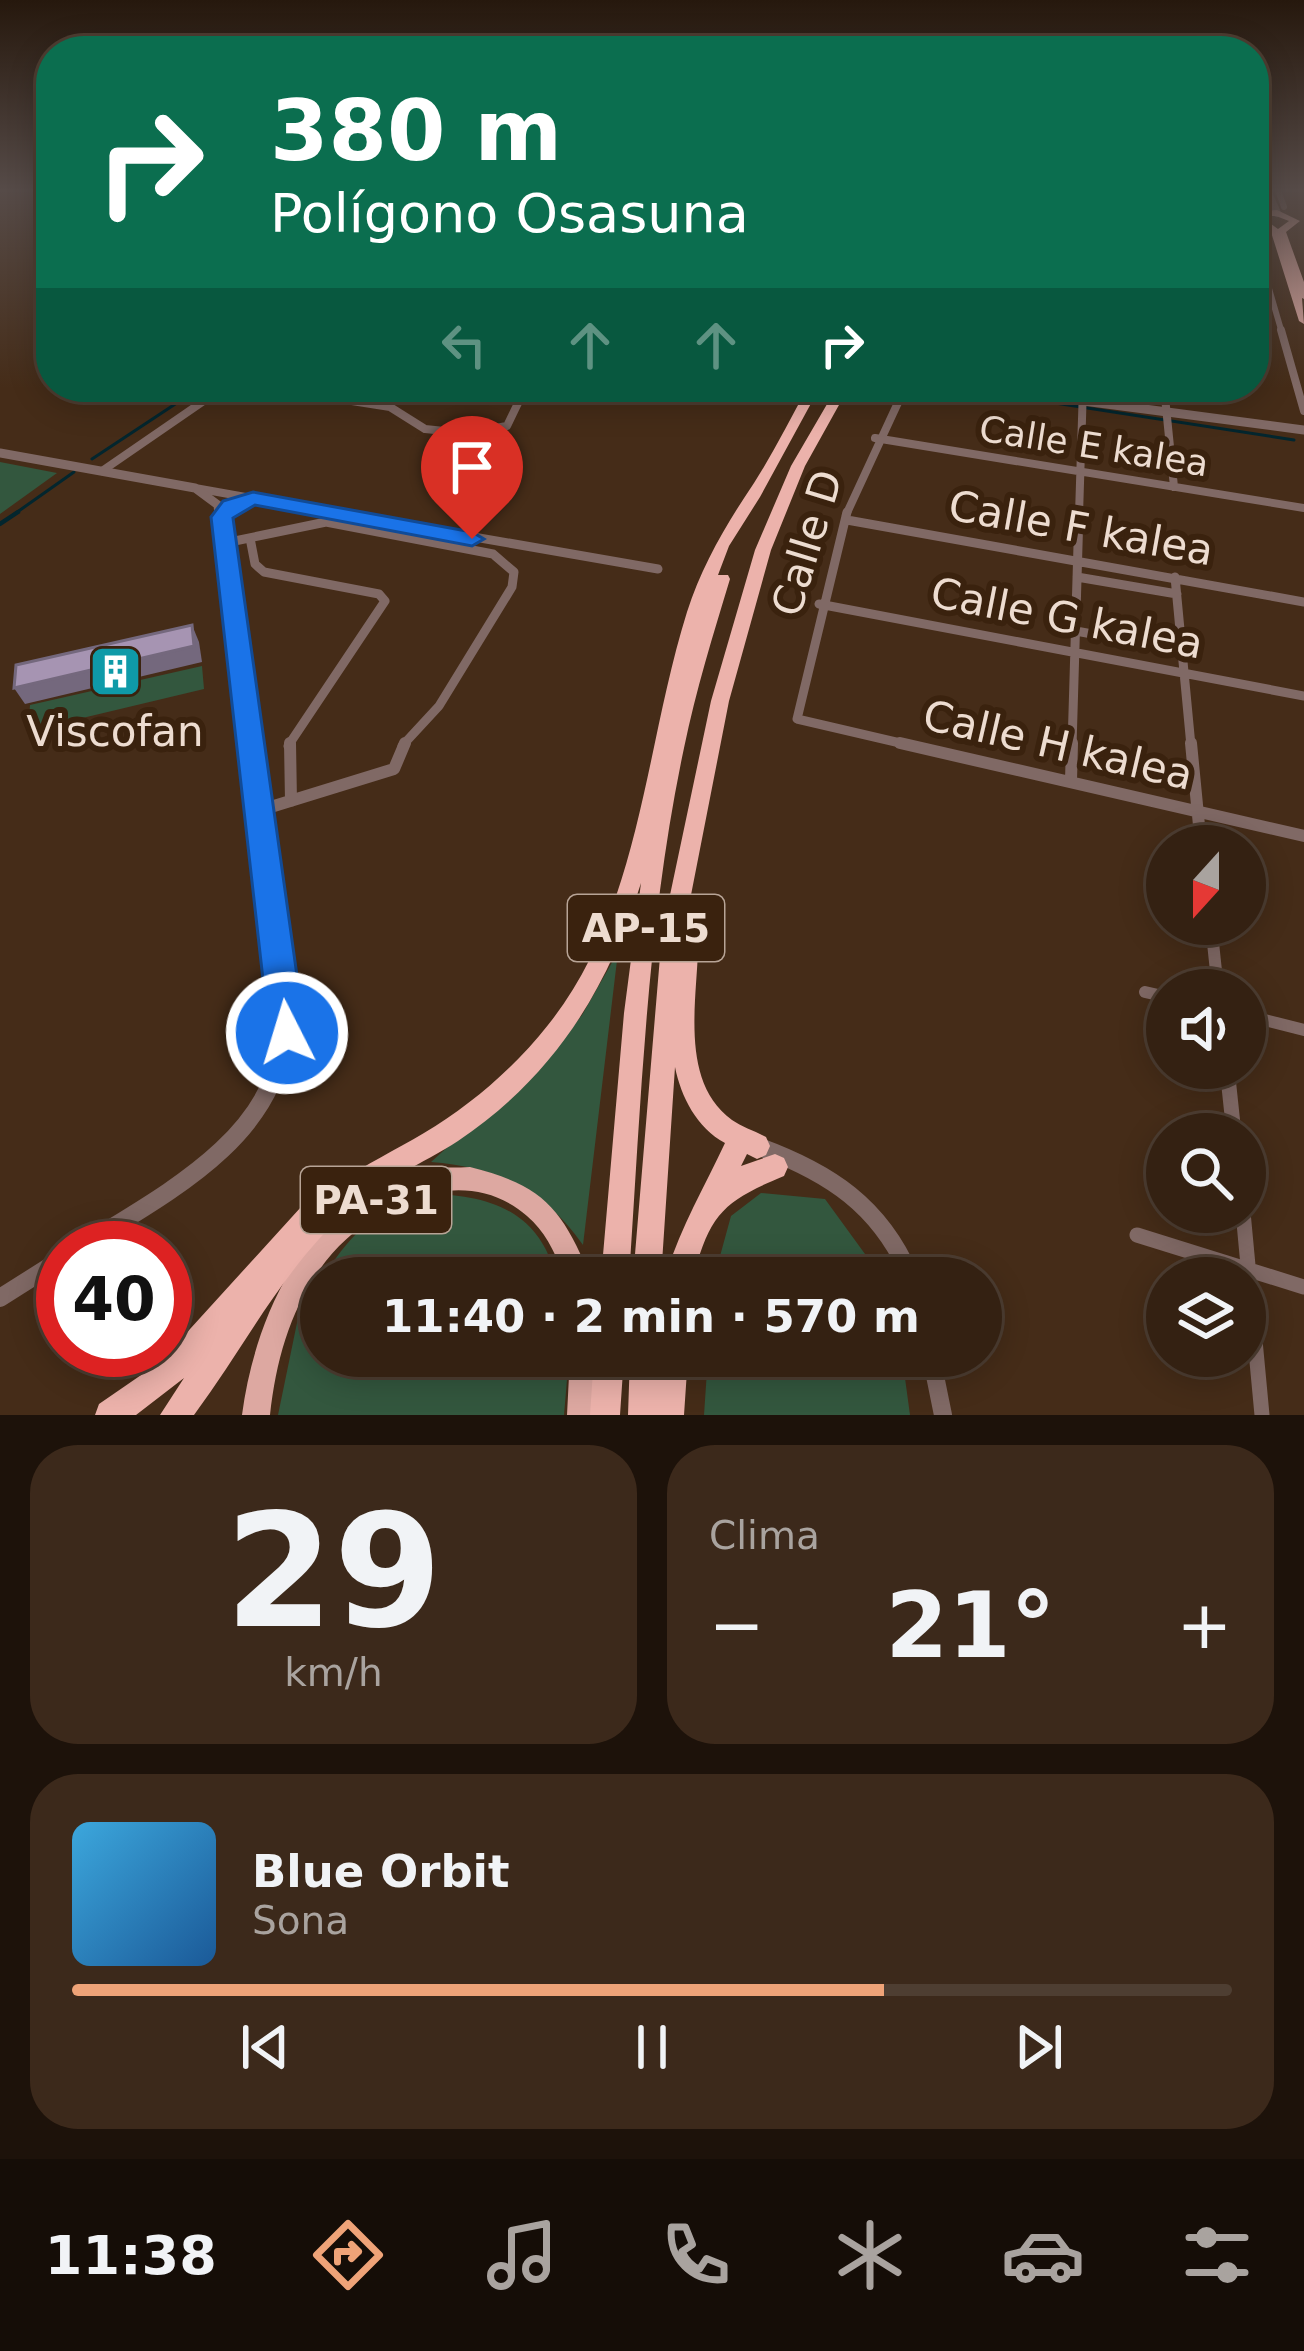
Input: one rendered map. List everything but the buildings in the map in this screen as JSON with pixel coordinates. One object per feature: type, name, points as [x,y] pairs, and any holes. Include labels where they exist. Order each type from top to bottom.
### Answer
[{"type":"highway","points":[[1283,256],[1304,321]]},
{"type":"highway","points":[[1290,256],[1304,296]]},
{"type":"highway","name":"AP-15","points":[[617,1257],[637,986],[674,753],[719,585],[756,489],[805,402]]},
{"type":"highway","name":"AP-15","points":[[648,1257],[663,1027],[710,746],[750,588],[798,466],[834,402]]},
{"type":"highway","points":[[175,1415],[280,1267],[323,1216],[362,1183],[437,1139],[528,1069],[586,990],[615,934],[637,875],[673,698],[709,577],[735,518],[756,489]]},
{"type":"highway","points":[[683,898],[690,937],[682,1054],[710,1117],[758,1151]]},
{"type":"highway","points":[[110,1415],[170,1372],[308,1212],[339,1186],[478,1106]]},
{"type":"highway","points":[[714,1195],[753,1173],[758,1151]]},
{"type":"highway","points":[[684,1257],[714,1195],[758,1151]]},
{"type":"highway","name":"PA-31","points":[[316,1257],[344,1223],[409,1184],[468,1178],[507,1187],[553,1224],[568,1257]]},
{"type":"highway","name":"PA-31","points":[[256,1415],[274,1333],[300,1277]]},
{"type":"highway","points":[[580,1415],[582,1377]]},
{"type":"highway","points":[[605,1415],[608,1377]]},
{"type":"highway","points":[[643,1415],[644,1377]]},
{"type":"highway","points":[[669,1415],[672,1377]]},
{"type":"street","points":[[1269,289],[1304,411]]},
{"type":"street","points":[[102,470],[202,402]]},
{"type":"street","points":[[362,402],[400,410],[403,418],[425,429],[464,433],[508,426],[519,402]]},
{"type":"street","name":"Calle D","points":[[797,719],[818,604],[875,438],[897,402]]},
{"type":"street","points":[[1061,402],[1167,419],[1304,430]]},
{"type":"street","points":[[1071,781],[1083,402]]},
{"type":"street","points":[[1165,402],[1174,487]]},
{"type":"street","name":"Calle E kalea","points":[[875,438],[1304,508]]},
{"type":"street","points":[[0,453],[658,569]]},
{"type":"street","points":[[119,1221],[227,1148],[259,1111],[278,1071],[287,1033],[222,517],[218,505],[195,488]]},
{"type":"street","points":[[222,517],[231,506],[253,499]]},
{"type":"street","name":"Calle F kalea","points":[[847,520],[1304,602]]},
{"type":"street","points":[[225,543],[326,521],[493,554],[514,572],[500,607],[439,706],[401,747],[394,769],[261,810]]},
{"type":"street","points":[[250,538],[255,564],[264,572],[379,594],[385,601],[384,610],[288,746],[291,801]]},
{"type":"street","points":[[1077,577],[1177,594]]},
{"type":"street","points":[[1175,577],[1199,825]]},
{"type":"street","name":"Calle G kalea","points":[[818,604],[1304,696]]},
{"type":"street","points":[[1076,631],[1183,650]]},
{"type":"street","name":"Calle H kalea","points":[[797,719],[1304,836]]},
{"type":"street","points":[[1266,1020],[1304,1030]]},
{"type":"street","points":[[758,1151],[819,1170],[865,1201],[883,1222],[900,1257]]},
{"type":"street","points":[[758,1151],[819,1170]]},
{"type":"street","points":[[1137,1235],[1212,1257]]},
{"type":"street","points":[[1266,1274],[1304,1287]]},
{"type":"street","points":[[0,1298],[36,1275]]},
{"type":"street","points":[[935,1377],[943,1415]]},
{"type":"street","points":[[1259,1377],[1262,1415]]},
{"type":"green space","points":[[0,462],[57,473],[0,514]]},
{"type":"green space","points":[[202,666],[204,689],[28,731],[30,705]]},
{"type":"green space","points":[[618,952],[583,1245],[552,1210],[518,1185],[478,1169],[431,1162],[552,1053],[582,1015]]},
{"type":"green space","points":[[761,1193],[825,1199],[866,1257],[720,1257],[731,1216]]},
{"type":"green space","points":[[423,1194],[489,1202],[523,1221],[549,1257],[337,1257],[365,1226]]},
{"type":"green space","points":[[300,1315],[300,1377],[567,1377],[564,1415],[278,1415]]},
{"type":"green space","points":[[707,1377],[905,1377],[910,1415],[704,1415]]},
{"type":"waterway","points":[[92,459],[178,402]]},
{"type":"waterway","points":[[1048,402],[1294,440]]},
{"type":"waterway","points":[[13,515],[74,472]]},
{"type":"waterway","points":[[0,524],[18,512]]},
{"type":"place","name":"Viscofan","points":[[115,672]]},
{"type":"route","points":[[287,1033],[222,517],[231,506],[253,499],[472,539]]}]
